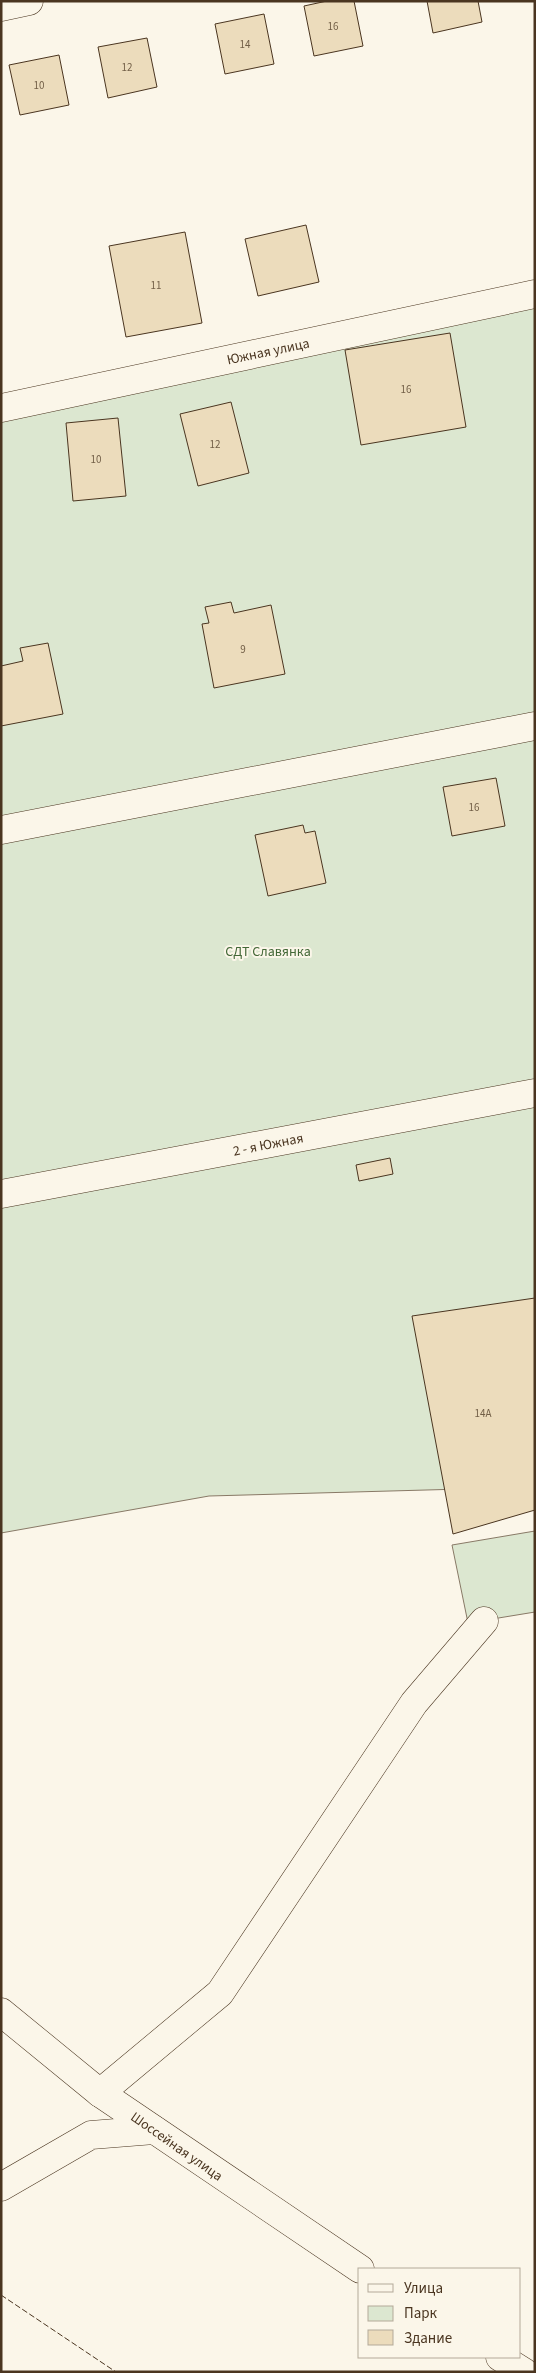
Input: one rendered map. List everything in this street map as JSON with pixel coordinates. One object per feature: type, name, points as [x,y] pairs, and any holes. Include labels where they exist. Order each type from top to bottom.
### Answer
[{"type":"street","points":[[1,7],[29,1]]},
{"type":"street","name":"Южная улица","points":[[1,408],[535,294]]},
{"type":"street","points":[[1,830],[535,726]]},
{"type":"street","name":"2 - я Южная","points":[[1,1194],[535,1093]]},
{"type":"street","points":[[100,2093],[220,1993],[414,1703],[484,1621]]},
{"type":"street","name":"Шоссейная улица","points":[[1,2012],[100,2093],[359,2268]]},
{"type":"street","points":[[1,2187],[91,2136],[154,2130]]},
{"type":"street","points":[[502,2358],[524,2372]]},
{"type":"green space","name":"СДТ Славянка","points":[[535,296],[535,1487],[209,1496],[1,1533],[1,415]]},
{"type":"green space","points":[[535,1531],[535,1612],[468,1623],[452,1545]]},
{"type":"building","points":[[327,1],[354,1],[363,46],[314,56],[304,6]]},
{"type":"building","points":[[427,1],[478,1],[482,22],[433,33]]},
{"type":"building","points":[[264,14],[274,64],[225,74],[215,24]]},
{"type":"building","points":[[147,38],[157,87],[108,98],[98,47]]},
{"type":"building","points":[[59,55],[69,105],[20,115],[9,65]]},
{"type":"building","points":[[306,225],[319,282],[258,296],[245,239]]},
{"type":"building","points":[[185,232],[202,323],[126,337],[109,246]]},
{"type":"building","points":[[450,333],[466,427],[361,445],[345,350]]},
{"type":"building","points":[[231,402],[249,473],[198,486],[180,414]]},
{"type":"building","points":[[118,418],[126,496],[73,501],[66,423]]},
{"type":"building","points":[[231,602],[234,613],[271,605],[285,674],[214,688],[202,624],[209,623],[205,607]]},
{"type":"building","points":[[48,643],[63,714],[1,726],[1,666],[23,661],[20,648]]},
{"type":"building","points":[[496,778],[505,826],[452,836],[443,787]]},
{"type":"building","points":[[303,825],[305,833],[315,831],[326,883],[268,896],[255,835]]},
{"type":"building","points":[[390,1158],[393,1174],[359,1181],[356,1165]]},
{"type":"building","points":[[535,1298],[535,1510],[453,1534],[412,1316]]},
{"type":"fence","points":[[1,2295],[116,2372]]}]
